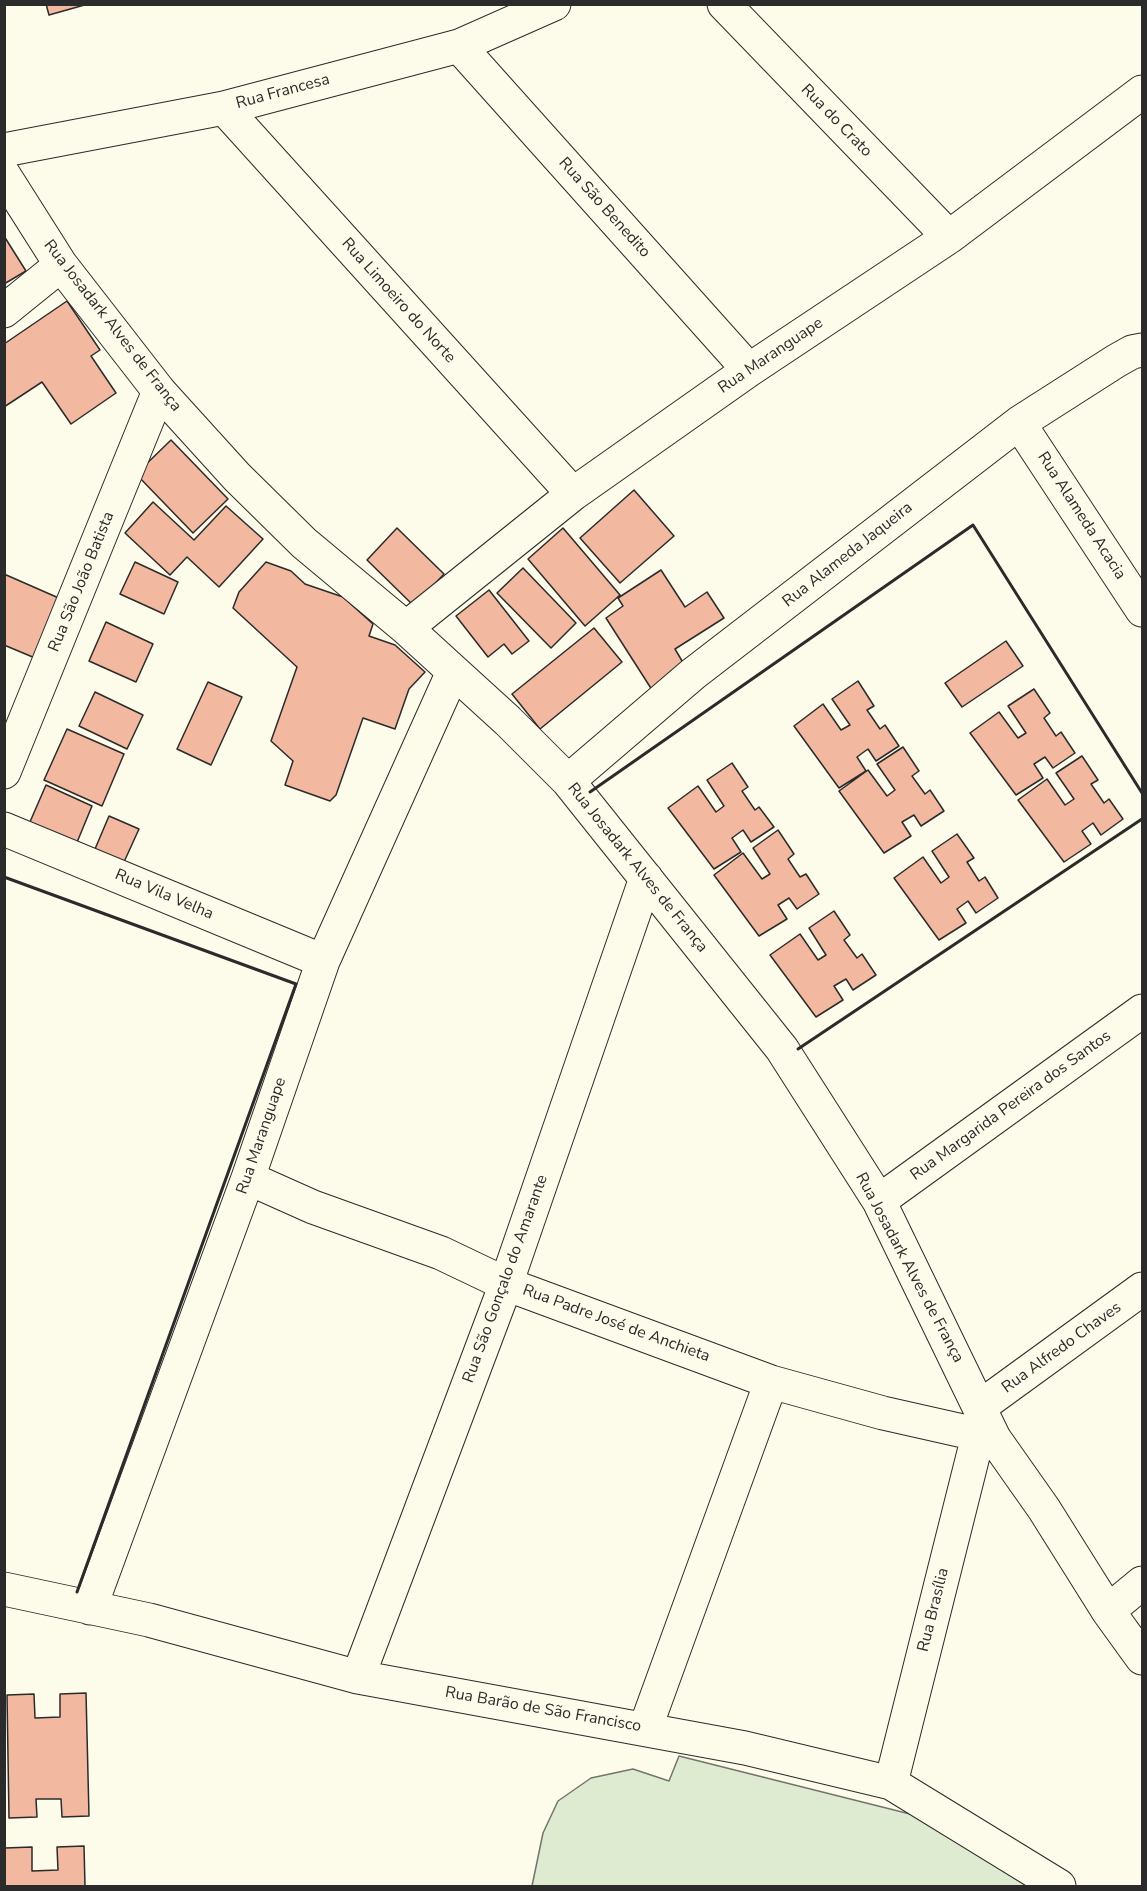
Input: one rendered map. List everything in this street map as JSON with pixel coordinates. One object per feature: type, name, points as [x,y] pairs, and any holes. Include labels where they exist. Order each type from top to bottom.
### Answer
[{"type":"street","name":"Rua do Crato","points":[[724,4],[949,237]]},
{"type":"street","name":"Rua Francesa","points":[[4,150],[224,108],[459,45],[535,8]]},
{"type":"street","name":"Rua São Benedito","points":[[459,45],[748,370]]},
{"type":"street","name":"Rua Maranguape","points":[[406,628],[573,494],[748,370],[949,237],[1143,92]]},
{"type":"street","name":"Rua Limoeiro do Norte","points":[[224,108],[573,494]]},
{"type":"street","name":"Rua Josadark Alves de França","points":[[4,175],[61,265],[159,391],[237,477],[304,543],[406,628],[508,721],[568,781],[782,1049],[879,1202],[984,1427],[1044,1509],[1108,1611],[1143,1658]]},
{"type":"street","points":[[4,311],[61,265]]},
{"type":"street","name":"Rua Alameda Jaqueira","points":[[568,781],[693,674],[1019,423],[1116,361],[1132,352],[1143,350]]},
{"type":"street","name":"Rua São João Batista","points":[[4,772],[159,391]]},
{"type":"street","name":"Rua Alameda Acacia","points":[[1019,423],[1143,610]]},
{"type":"street","name":"Rua Maranguape","points":[[90,1608],[248,1178],[323,961],[453,672]]},
{"type":"street","name":"Rua Vila Velha","points":[[4,829],[323,961]]},
{"type":"street","name":"Rua São Gonçalo do Amarante","points":[[358,1677],[506,1284],[646,878]]},
{"type":"street","name":"Rua Margarida Pereira dos Santos","points":[[879,1202],[1143,1011]]},
{"type":"street","name":"Rua Padre José de Anchieta","points":[[248,1178],[313,1208],[441,1252],[506,1284],[771,1382],[984,1427]]},
{"type":"street","name":"Rua Alfredo Chaves","points":[[984,1427],[1143,1289]]},
{"type":"street","points":[[645,1729],[771,1382]]},
{"type":"street","name":"Rua Brasília","points":[[891,1783],[984,1427]]},
{"type":"street","points":[[1108,1611],[1143,1583]]},
{"type":"street","name":"Rua Barão de São Francisco","points":[[4,1589],[148,1620],[358,1677],[745,1748],[891,1783],[1059,1887]]},
{"type":"green space","points":[[679,1756],[914,1815],[1027,1886],[532,1886],[543,1833],[558,1801],[591,1778],[633,1769],[669,1781]]},
{"type":"building","points":[[46,4],[88,4],[49,15]]},
{"type":"building","points":[[4,236],[26,271],[4,284]]},
{"type":"building","points":[[67,301],[100,350],[91,356],[116,393],[71,424],[42,382],[4,407],[4,344]]},
{"type":"building","points":[[171,440],[228,499],[193,533],[136,474]]},
{"type":"building","points":[[634,490],[674,536],[620,583],[580,538]]},
{"type":"building","points":[[153,502],[194,540],[226,506],[263,539],[219,587],[187,557],[170,575],[125,533]]},
{"type":"building","points":[[397,528],[444,574],[414,606],[367,560]]},
{"type":"building","points":[[563,528],[620,595],[585,626],[528,559]]},
{"type":"building","points":[[135,562],[178,582],[164,614],[120,594]]},
{"type":"building","points":[[266,562],[291,571],[305,584],[343,597],[373,624],[369,636],[395,645],[425,672],[409,689],[395,729],[363,718],[336,795],[330,801],[285,785],[293,761],[271,741],[297,667],[233,608],[239,592]]},
{"type":"building","points":[[523,568],[576,623],[551,648],[497,593]]},
{"type":"building","points":[[661,570],[685,607],[707,592],[724,618],[675,649],[688,671],[654,693],[606,618],[623,606],[618,598]]},
{"type":"building","points":[[4,574],[61,599],[35,658],[4,645]]},
{"type":"building","points":[[489,590],[529,641],[512,654],[504,644],[488,657],[456,616]]},
{"type":"building","points":[[106,622],[153,644],[136,682],[89,661]]},
{"type":"building","points":[[594,628],[622,662],[540,729],[512,694]]},
{"type":"building","points":[[1006,641],[1023,666],[962,707],[945,683]]},
{"type":"building","points":[[858,681],[874,706],[867,710],[880,729],[885,725],[899,746],[876,761],[868,749],[857,757],[866,771],[839,788],[794,726],[823,704],[841,730],[850,725],[832,699]]},
{"type":"building","points":[[208,682],[242,697],[211,765],[177,749]]},
{"type":"building","points":[[1034,689],[1050,713],[1044,718],[1056,736],[1061,732],[1075,753],[1053,768],[1045,757],[1034,764],[1043,778],[1016,795],[970,733],[999,712],[1018,738],[1026,733],[1008,706]]},
{"type":"building","points":[[95,692],[143,715],[127,749],[79,726]]},
{"type":"building","points":[[67,729],[124,754],[102,806],[44,780]]},
{"type":"building","points":[[903,747],[919,771],[912,776],[925,794],[930,790],[944,811],[921,826],[914,815],[902,822],[911,836],[884,853],[839,791],[868,770],[887,796],[895,790],[877,764]]},
{"type":"building","points":[[1082,756],[1098,780],[1091,784],[1104,803],[1109,799],[1123,819],[1101,835],[1093,823],[1082,831],[1091,844],[1064,862],[1018,800],[1047,779],[1065,805],[1074,799],[1056,773]]},
{"type":"building","points":[[732,763],[748,787],[742,791],[755,810],[759,807],[774,827],[751,842],[743,830],[732,838],[741,852],[714,869],[668,808],[698,786],[716,812],[724,806],[707,780]]},
{"type":"building","points":[[46,785],[92,806],[73,852],[26,831]]},
{"type":"building","points":[[109,816],[139,829],[124,862],[95,849]]},
{"type":"building","points":[[778,830],[794,854],[788,859],[800,877],[806,874],[819,894],[797,909],[789,898],[778,905],[787,919],[759,936],[714,875],[743,853],[762,879],[770,874],[753,848]]},
{"type":"building","points":[[957,834],[974,858],[967,862],[979,881],[985,877],[998,898],[976,913],[968,901],[957,909],[966,923],[939,940],[894,878],[923,857],[941,883],[949,877],[932,851]]},
{"type":"building","points":[[834,911],[850,935],[844,940],[857,958],[862,954],[876,975],[853,990],[846,979],[834,986],[843,1000],[816,1017],[770,955],[800,934],[818,960],[826,955],[809,928]]},
{"type":"building","points":[[86,1693],[89,1816],[62,1817],[61,1799],[36,1799],[37,1817],[9,1818],[7,1695],[34,1694],[35,1718],[60,1717],[60,1694]]},
{"type":"building","points":[[84,1846],[85,1886],[5,1886],[5,1848],[32,1847],[32,1871],[58,1870],[57,1847]]},
{"type":"wall","points":[[590,792],[973,525],[1142,793]]},
{"type":"wall","points":[[798,1049],[1142,819]]},
{"type":"wall","points":[[4,877],[296,984],[77,1592]]}]
